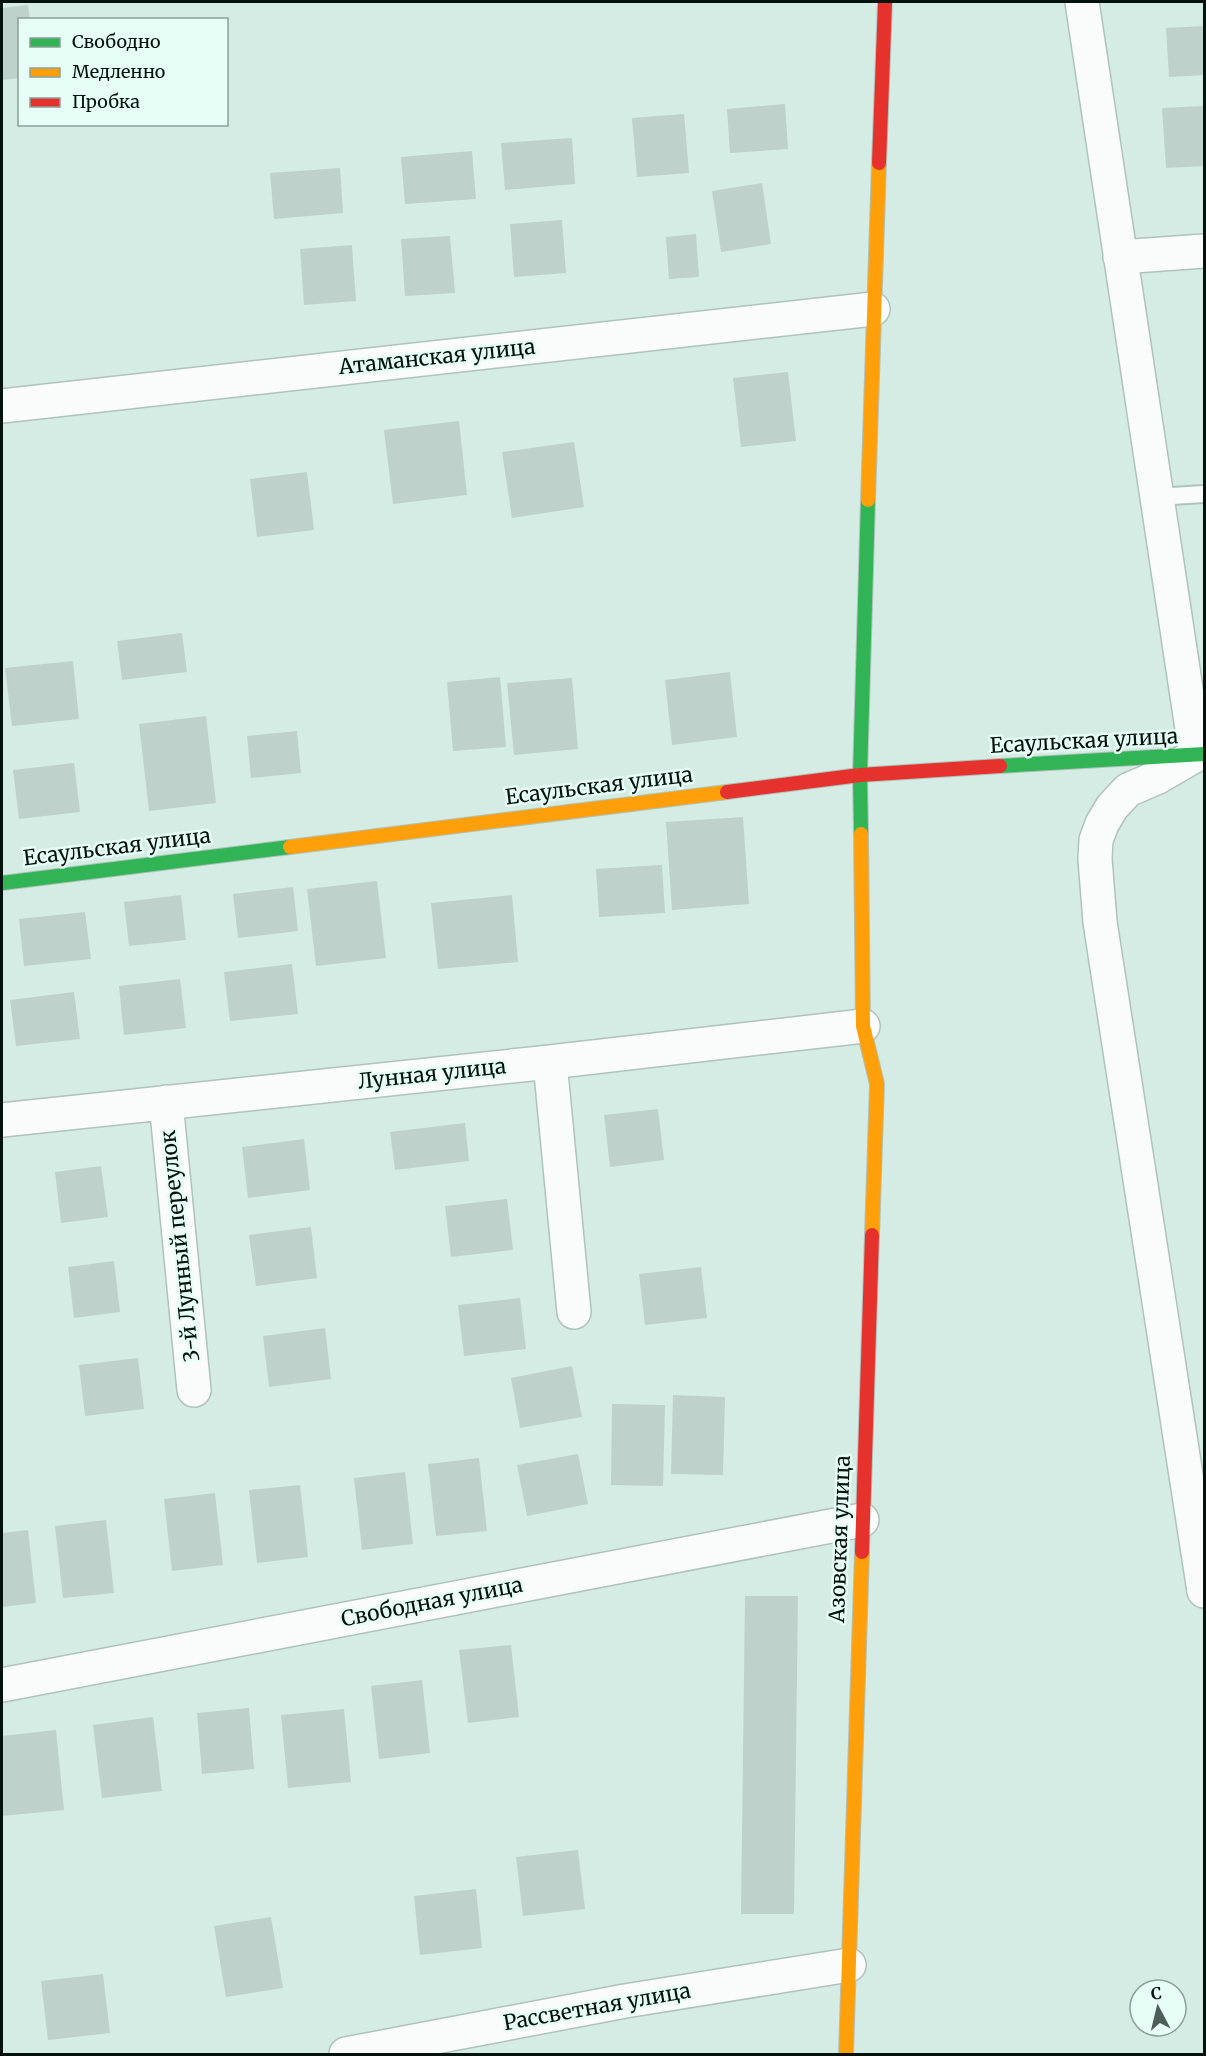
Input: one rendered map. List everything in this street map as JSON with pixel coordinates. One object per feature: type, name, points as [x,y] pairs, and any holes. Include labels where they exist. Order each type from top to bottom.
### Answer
[{"type":"street","name":"Азовская улица","points":[[846,2055],[877,1084],[863,1026],[860,775],[873,309],[885,2]]},
{"type":"street","points":[[1082,2],[1156,496],[1200,755],[1128,790],[1102,824],[1096,840],[1095,860],[1100,922],[1204,1591]]},
{"type":"street","points":[[1120,257],[1204,251]]},
{"type":"street","name":"Атаманская улица","points":[[2,405],[873,309]]},
{"type":"street","name":"Есаульская улица","points":[[2,883],[860,775],[1200,755]]},
{"type":"street","name":"Лунная улица","points":[[2,1120],[550,1062],[863,1026]]},
{"type":"street","points":[[550,1062],[574,1312]]},
{"type":"street","name":"3-й Лунный переулок","points":[[166,1102],[194,1390]]},
{"type":"street","name":"Свободная улица","points":[[2,1685],[862,1520]]},
{"type":"street","name":"Рассветная улица","points":[[346,2055],[625,2001],[849,1965]]},
{"type":"lane","points":[[1156,496],[1204,494]]},
{"type":"building","points":[[28,5],[30,18],[18,18],[18,78],[2,80],[2,8]]},
{"type":"building","points":[[1204,26],[1204,75],[1169,77],[1166,28]]},
{"type":"building","points":[[785,104],[788,149],[730,153],[727,109]]},
{"type":"building","points":[[1204,106],[1204,166],[1166,168],[1162,108]]},
{"type":"building","points":[[684,114],[689,173],[637,177],[632,118]]},
{"type":"building","points":[[572,138],[575,184],[505,190],[501,143]]},
{"type":"building","points":[[472,151],[476,199],[405,204],[401,157]]},
{"type":"building","points":[[340,168],[343,213],[274,219],[270,173]]},
{"type":"building","points":[[762,183],[771,244],[721,252],[712,191]]},
{"type":"building","points":[[562,220],[566,273],[514,277],[510,224]]},
{"type":"building","points":[[696,234],[699,277],[669,279],[666,237]]},
{"type":"building","points":[[450,236],[455,293],[405,296],[401,239]]},
{"type":"building","points":[[352,245],[356,301],[304,305],[300,249]]},
{"type":"building","points":[[788,372],[796,441],[741,447],[733,378]]},
{"type":"building","points":[[459,421],[467,495],[393,504],[384,430]]},
{"type":"building","points":[[574,442],[584,507],[512,518],[502,452]]},
{"type":"building","points":[[307,472],[314,530],[257,537],[250,479]]},
{"type":"building","points":[[182,633],[187,672],[122,680],[117,641]]},
{"type":"building","points":[[73,661],[79,719],[12,726],[5,668]]},
{"type":"building","points":[[730,672],[737,737],[672,745],[665,680]]},
{"type":"building","points":[[500,677],[506,747],[453,751],[447,682]]},
{"type":"building","points":[[572,678],[578,749],[514,755],[507,683]]},
{"type":"building","points":[[206,716],[216,803],[149,811],[139,724]]},
{"type":"building","points":[[297,731],[301,773],[251,778],[247,736]]},
{"type":"building","points":[[74,763],[80,812],[19,819],[13,770]]},
{"type":"building","points":[[743,817],[749,904],[672,910],[666,822]]},
{"type":"building","points":[[662,865],[665,913],[599,917],[596,869]]},
{"type":"building","points":[[377,881],[386,958],[316,966],[307,889]]},
{"type":"building","points":[[293,887],[298,931],[238,938],[233,894]]},
{"type":"building","points":[[181,895],[186,940],[129,946],[124,902]]},
{"type":"building","points":[[512,895],[518,962],[438,969],[431,903]]},
{"type":"building","points":[[85,912],[91,959],[24,966],[19,919]]},
{"type":"building","points":[[292,964],[298,1014],[230,1021],[224,972]]},
{"type":"building","points":[[180,979],[186,1028],[124,1035],[119,986]]},
{"type":"building","points":[[74,992],[80,1039],[16,1046],[10,1000]]},
{"type":"building","points":[[658,1109],[664,1160],[610,1167],[604,1115]]},
{"type":"building","points":[[465,1123],[469,1161],[395,1170],[390,1132]]},
{"type":"building","points":[[304,1139],[310,1190],[248,1198],[242,1147]]},
{"type":"building","points":[[101,1166],[108,1217],[61,1223],[55,1172]]},
{"type":"building","points":[[507,1199],[513,1250],[451,1257],[445,1206]]},
{"type":"building","points":[[311,1227],[317,1278],[256,1286],[249,1235]]},
{"type":"building","points":[[114,1261],[120,1312],[74,1318],[68,1267]]},
{"type":"building","points":[[701,1267],[707,1318],[645,1325],[639,1274]]},
{"type":"building","points":[[520,1298],[526,1349],[464,1356],[458,1305]]},
{"type":"building","points":[[325,1328],[331,1379],[269,1387],[263,1336]]},
{"type":"building","points":[[138,1358],[144,1409],[85,1416],[79,1365]]},
{"type":"building","points":[[572,1366],[582,1417],[520,1428],[511,1378]]},
{"type":"building","points":[[673,1395],[725,1397],[723,1475],[671,1474]]},
{"type":"building","points":[[612,1404],[665,1405],[663,1486],[611,1485]]},
{"type":"building","points":[[578,1454],[588,1504],[527,1516],[517,1465]]},
{"type":"building","points":[[479,1458],[487,1531],[436,1536],[428,1464]]},
{"type":"building","points":[[405,1472],[413,1544],[362,1550],[354,1478]]},
{"type":"building","points":[[300,1485],[308,1557],[257,1563],[249,1490]]},
{"type":"building","points":[[215,1493],[223,1565],[172,1571],[164,1499]]},
{"type":"building","points":[[106,1520],[114,1593],[63,1598],[55,1526]]},
{"type":"building","points":[[28,1530],[36,1603],[2,1607],[2,1533]]},
{"type":"building","points":[[745,1596],[798,1596],[794,1914],[741,1914]]},
{"type":"building","points":[[511,1645],[519,1717],[468,1723],[459,1650]]},
{"type":"building","points":[[422,1680],[430,1753],[379,1759],[371,1686]]},
{"type":"building","points":[[249,1708],[254,1769],[202,1774],[197,1713]]},
{"type":"building","points":[[344,1709],[351,1782],[288,1788],[281,1715]]},
{"type":"building","points":[[153,1717],[162,1791],[102,1798],[93,1725]]},
{"type":"building","points":[[56,1730],[64,1810],[2,1816],[2,1736]]},
{"type":"building","points":[[578,1850],[585,1909],[523,1916],[516,1857]]},
{"type":"building","points":[[476,1889],[482,1948],[420,1955],[414,1896]]},
{"type":"building","points":[[271,1917],[283,1988],[226,1997],[214,1926]]},
{"type":"building","points":[[103,1974],[110,2033],[48,2040],[41,1981]]},
{"type":"traffic: fast","points":[[861,834],[860,775],[868,500]]},
{"type":"traffic: fast","points":[[1000,766],[1204,754]]},
{"type":"traffic: fast","points":[[2,883],[290,847]]},
{"type":"traffic: slow","points":[[868,500],[879,163]]},
{"type":"traffic: slow","points":[[290,847],[727,792]]},
{"type":"traffic: slow","points":[[861,834],[863,1026],[877,1084],[872,1235]]},
{"type":"traffic: slow","points":[[846,2054],[862,1552]]},
{"type":"traffic: jam","points":[[879,163],[885,2]]},
{"type":"traffic: jam","points":[[727,792],[860,775],[1000,766]]},
{"type":"traffic: jam","points":[[862,1552],[872,1235]]}]
